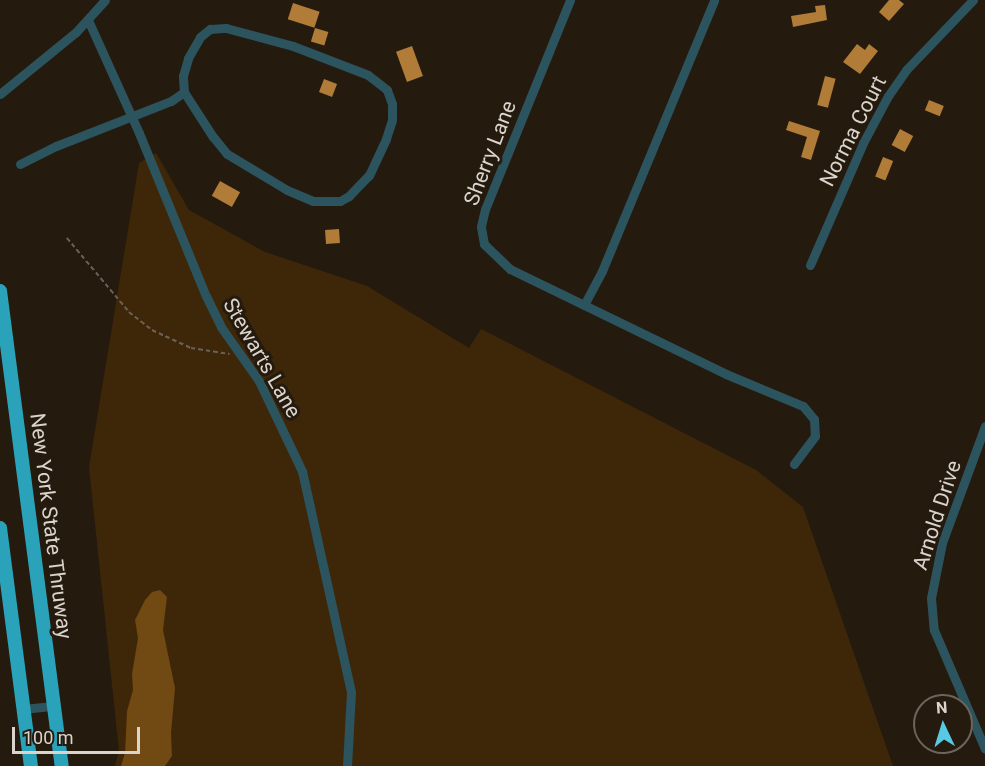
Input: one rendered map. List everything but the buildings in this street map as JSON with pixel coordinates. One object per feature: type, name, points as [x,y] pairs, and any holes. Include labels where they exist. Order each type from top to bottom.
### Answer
[{"type":"highway","name":"New York State Thruway","points":[[0,291],[62,766]]},
{"type":"highway","points":[[0,528],[31,766]]},
{"type":"street","points":[[0,94],[27,74],[88,20],[105,0]]},
{"type":"street","name":"Sherry Lane","points":[[570,0],[485,209],[481,234],[490,253],[510,268],[726,374],[772,391],[803,406],[814,419],[815,436],[794,464]]},
{"type":"street","points":[[585,305],[602,271],[714,0]]},
{"type":"street","name":"Norma Court","points":[[810,265],[863,143],[888,96],[906,70],[973,0]]},
{"type":"street","name":"Stewarts Lane","points":[[88,20],[132,118],[206,296],[240,356],[258,381],[302,471],[351,692],[347,766]]},
{"type":"street","points":[[226,28],[293,46],[368,75],[387,90],[392,104],[392,120],[369,175],[360,187],[340,201],[313,201],[227,154],[184,92],[183,76],[188,57],[200,37],[210,29],[226,28]]},
{"type":"street","points":[[20,164],[56,146],[171,101],[184,92]]},
{"type":"street","name":"Arnold Drive","points":[[984,745],[934,630],[931,598],[942,543],[985,426]]},
{"type":"street","points":[[23,709],[53,706]]},
{"type":"path","points":[[67,238],[129,312],[152,330],[191,348],[240,356]]},
{"type":"shaded area","points":[[156,153],[189,210],[265,252],[367,286],[469,348],[481,329],[756,470],[803,507],[893,766],[115,766],[119,751],[89,467],[139,163]]},
{"type":"shaded area","points":[[160,590],[167,597],[163,630],[175,688],[171,733],[172,756],[165,766],[121,766],[125,753],[127,711],[133,690],[132,674],[138,638],[135,620],[145,600],[152,592]]}]
